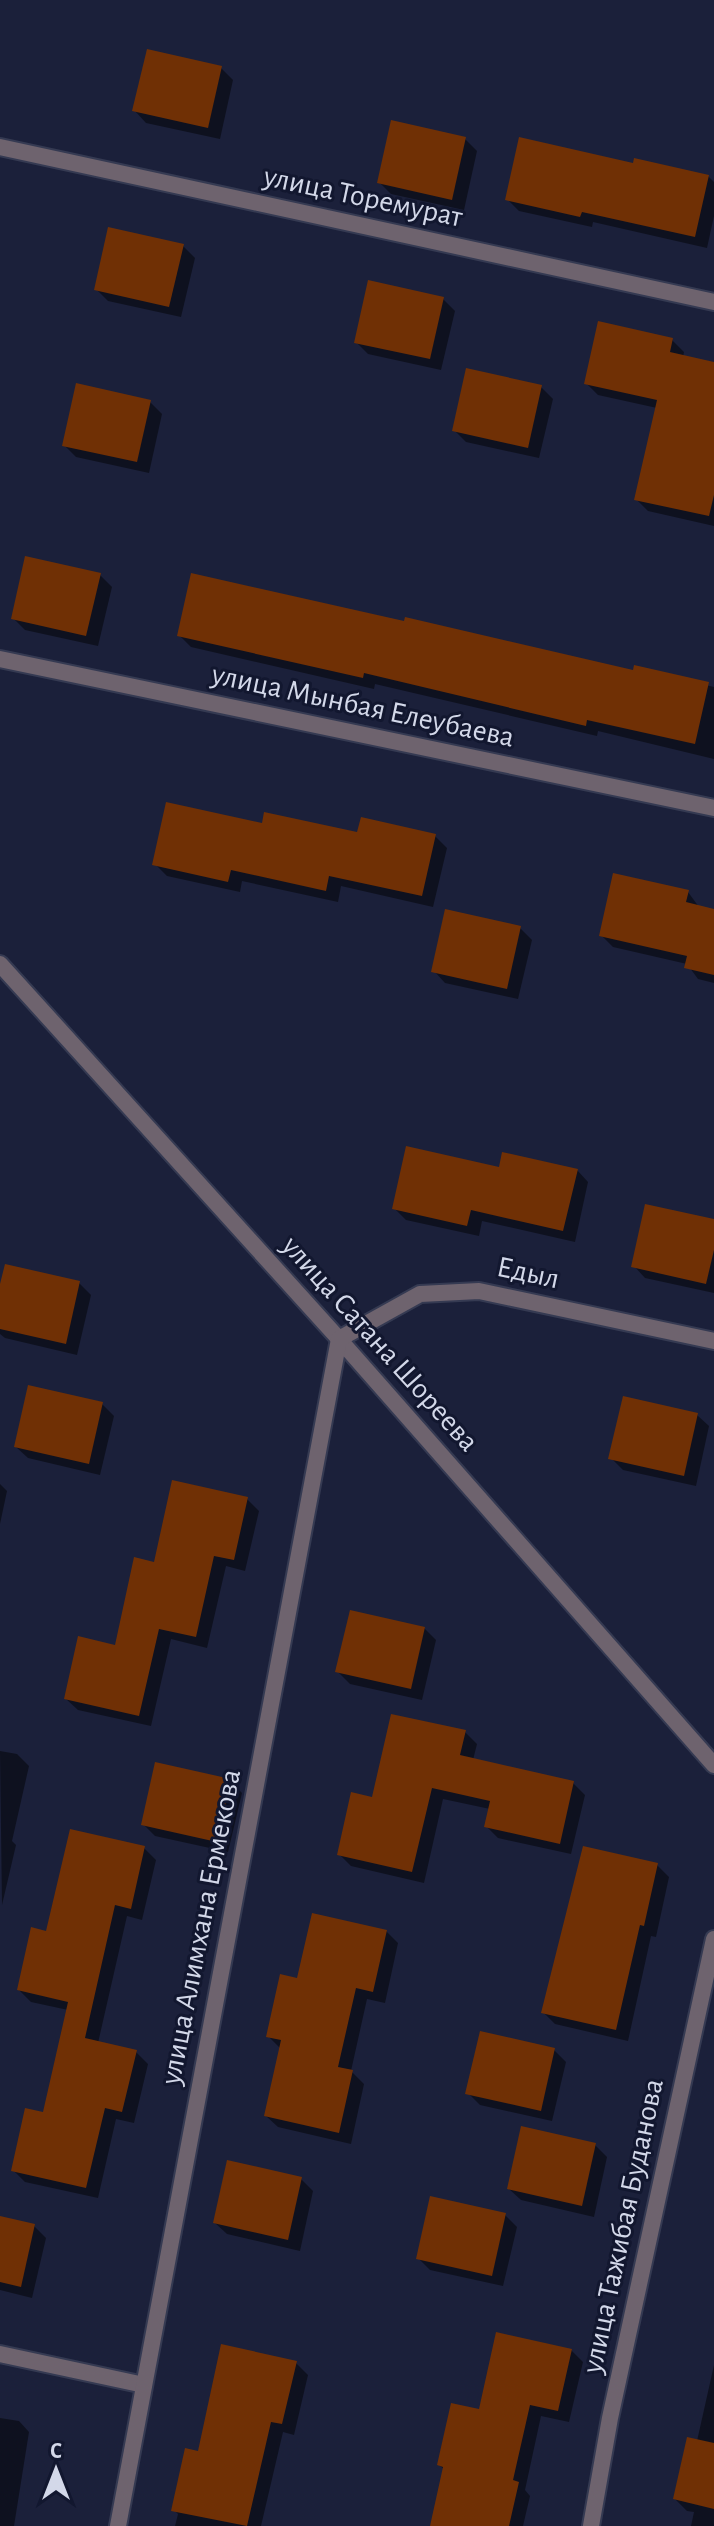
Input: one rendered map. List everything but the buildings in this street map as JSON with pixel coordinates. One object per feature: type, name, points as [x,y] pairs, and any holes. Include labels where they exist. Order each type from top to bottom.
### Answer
[{"type":"street","name":"улица Торемурат","points":[[0,147],[714,302]]},
{"type":"street","name":"улица Мынбая Елеубаева","points":[[0,659],[714,808]]},
{"type":"street","name":"улица Сатана Шореева","points":[[0,964],[339,1339],[714,1765]]},
{"type":"street","name":"Едыл","points":[[339,1339],[420,1294],[479,1291],[714,1341]]},
{"type":"street","name":"улица Алимхана Ермекова","points":[[118,2526],[339,1339]]},
{"type":"street","name":"улица Тажибая Буданова","points":[[591,2526],[610,2418],[714,1939]]},
{"type":"street","points":[[0,2354],[144,2385]]}]
